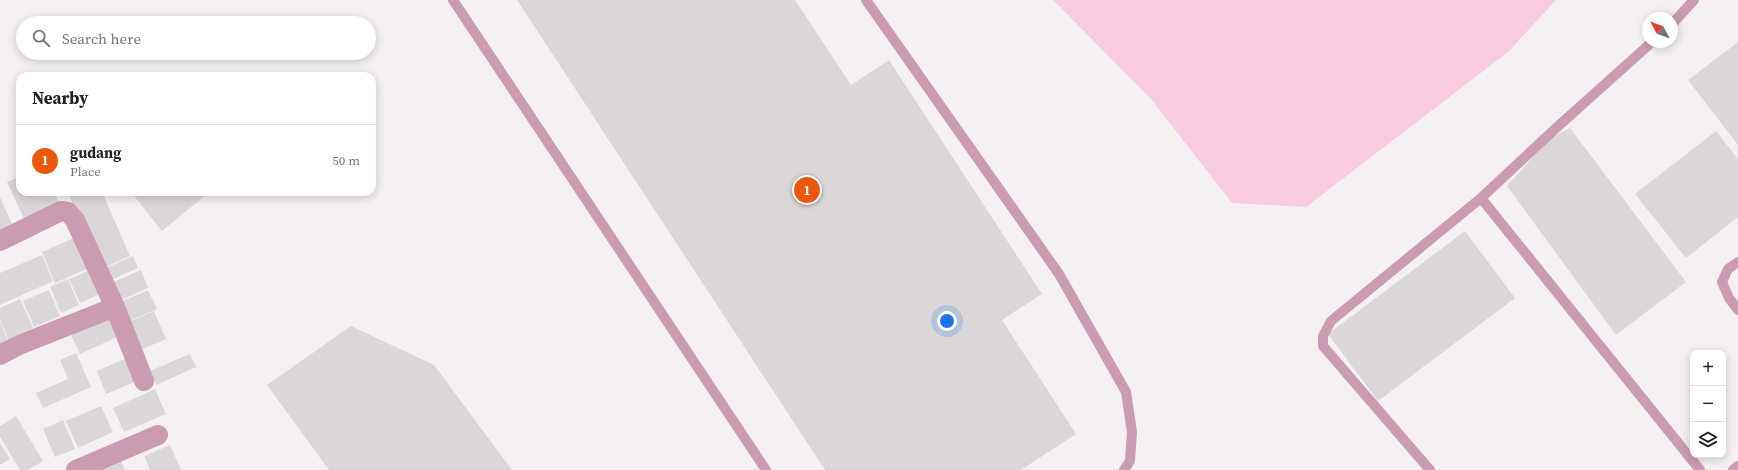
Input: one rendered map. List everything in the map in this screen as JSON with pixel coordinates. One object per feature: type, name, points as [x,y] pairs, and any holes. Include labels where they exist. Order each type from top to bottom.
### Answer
[{"type":"street","points":[[0,241],[61,211],[68,212],[75,220],[114,307],[144,380]]},
{"type":"street","points":[[0,355],[19,345],[114,307]]},
{"type":"street","points":[[76,470],[158,435]]},
{"type":"lane","points":[[453,0],[766,470]]},
{"type":"lane","points":[[866,0],[1059,274],[1126,392],[1132,432],[1130,461],[1124,470]]},
{"type":"lane","points":[[1678,17],[1694,0]]},
{"type":"lane","points":[[1430,470],[1323,346],[1323,336],[1331,321],[1481,198],[1645,48]]},
{"type":"lane","points":[[1481,198],[1700,470]]},
{"type":"lane","points":[[1738,262],[1728,269],[1722,282],[1729,298],[1738,310]]},
{"type":"lane","points":[[1733,470],[1738,466]]},
{"type":"shaded area","points":[[1053,0],[1556,0],[1508,52],[1306,207],[1232,203],[1151,99]]},
{"type":"building","points":[[517,0],[795,0],[851,85],[889,60],[1042,294],[1002,320],[1076,434],[1021,470],[825,470]]},
{"type":"building","points":[[1738,42],[1738,145],[1688,80]]},
{"type":"building","points":[[1570,128],[1686,282],[1616,335],[1507,186],[1550,138]]},
{"type":"building","points":[[1716,131],[1738,159],[1738,217],[1686,258],[1635,194]]},
{"type":"building","points":[[16,178],[16,196],[56,196],[61,208],[26,223],[7,182]]},
{"type":"building","points":[[70,196],[104,196],[130,256],[101,269]]},
{"type":"building","points":[[134,196],[205,196],[162,231]]},
{"type":"building","points":[[0,197],[14,229],[0,236]]},
{"type":"building","points":[[1465,231],[1515,298],[1378,401],[1328,334]]},
{"type":"building","points":[[76,237],[89,268],[55,283],[42,252]]},
{"type":"building","points":[[42,255],[53,281],[0,305],[0,273]]},
{"type":"building","points":[[133,256],[138,268],[104,283],[99,271]]},
{"type":"building","points":[[90,270],[100,294],[80,303],[69,279]]},
{"type":"building","points":[[141,270],[148,288],[117,302],[109,284]]},
{"type":"building","points":[[68,279],[79,305],[61,313],[50,287]]},
{"type":"building","points":[[49,290],[60,316],[34,327],[23,301]]},
{"type":"building","points":[[148,290],[157,309],[124,323],[116,304]]},
{"type":"building","points":[[20,299],[33,328],[8,339],[0,319],[0,308]]},
{"type":"building","points":[[154,311],[166,339],[136,352],[124,324]]},
{"type":"building","points":[[109,312],[119,336],[80,354],[69,330]]},
{"type":"building","points":[[0,321],[8,342],[0,346]]},
{"type":"building","points":[[351,326],[434,365],[512,470],[329,470],[267,385]]},
{"type":"building","points":[[76,353],[91,387],[43,408],[36,393],[68,379],[60,360]]},
{"type":"building","points":[[190,354],[196,367],[156,385],[150,371]]},
{"type":"building","points":[[127,358],[137,381],[106,394],[97,371]]},
{"type":"building","points":[[155,389],[166,414],[124,432],[113,408]]},
{"type":"building","points":[[101,406],[113,432],[78,448],[66,421]]},
{"type":"building","points":[[16,416],[43,461],[28,470],[20,470],[0,437],[0,426]]},
{"type":"building","points":[[63,420],[75,449],[55,457],[43,429]]},
{"type":"building","points":[[0,443],[10,459],[0,465]]},
{"type":"building","points":[[170,445],[181,470],[150,470],[144,456]]},
{"type":"building","points":[[120,460],[125,470],[97,470]]},
{"type":"place","name":"gudang","points":[[807,190]]}]
